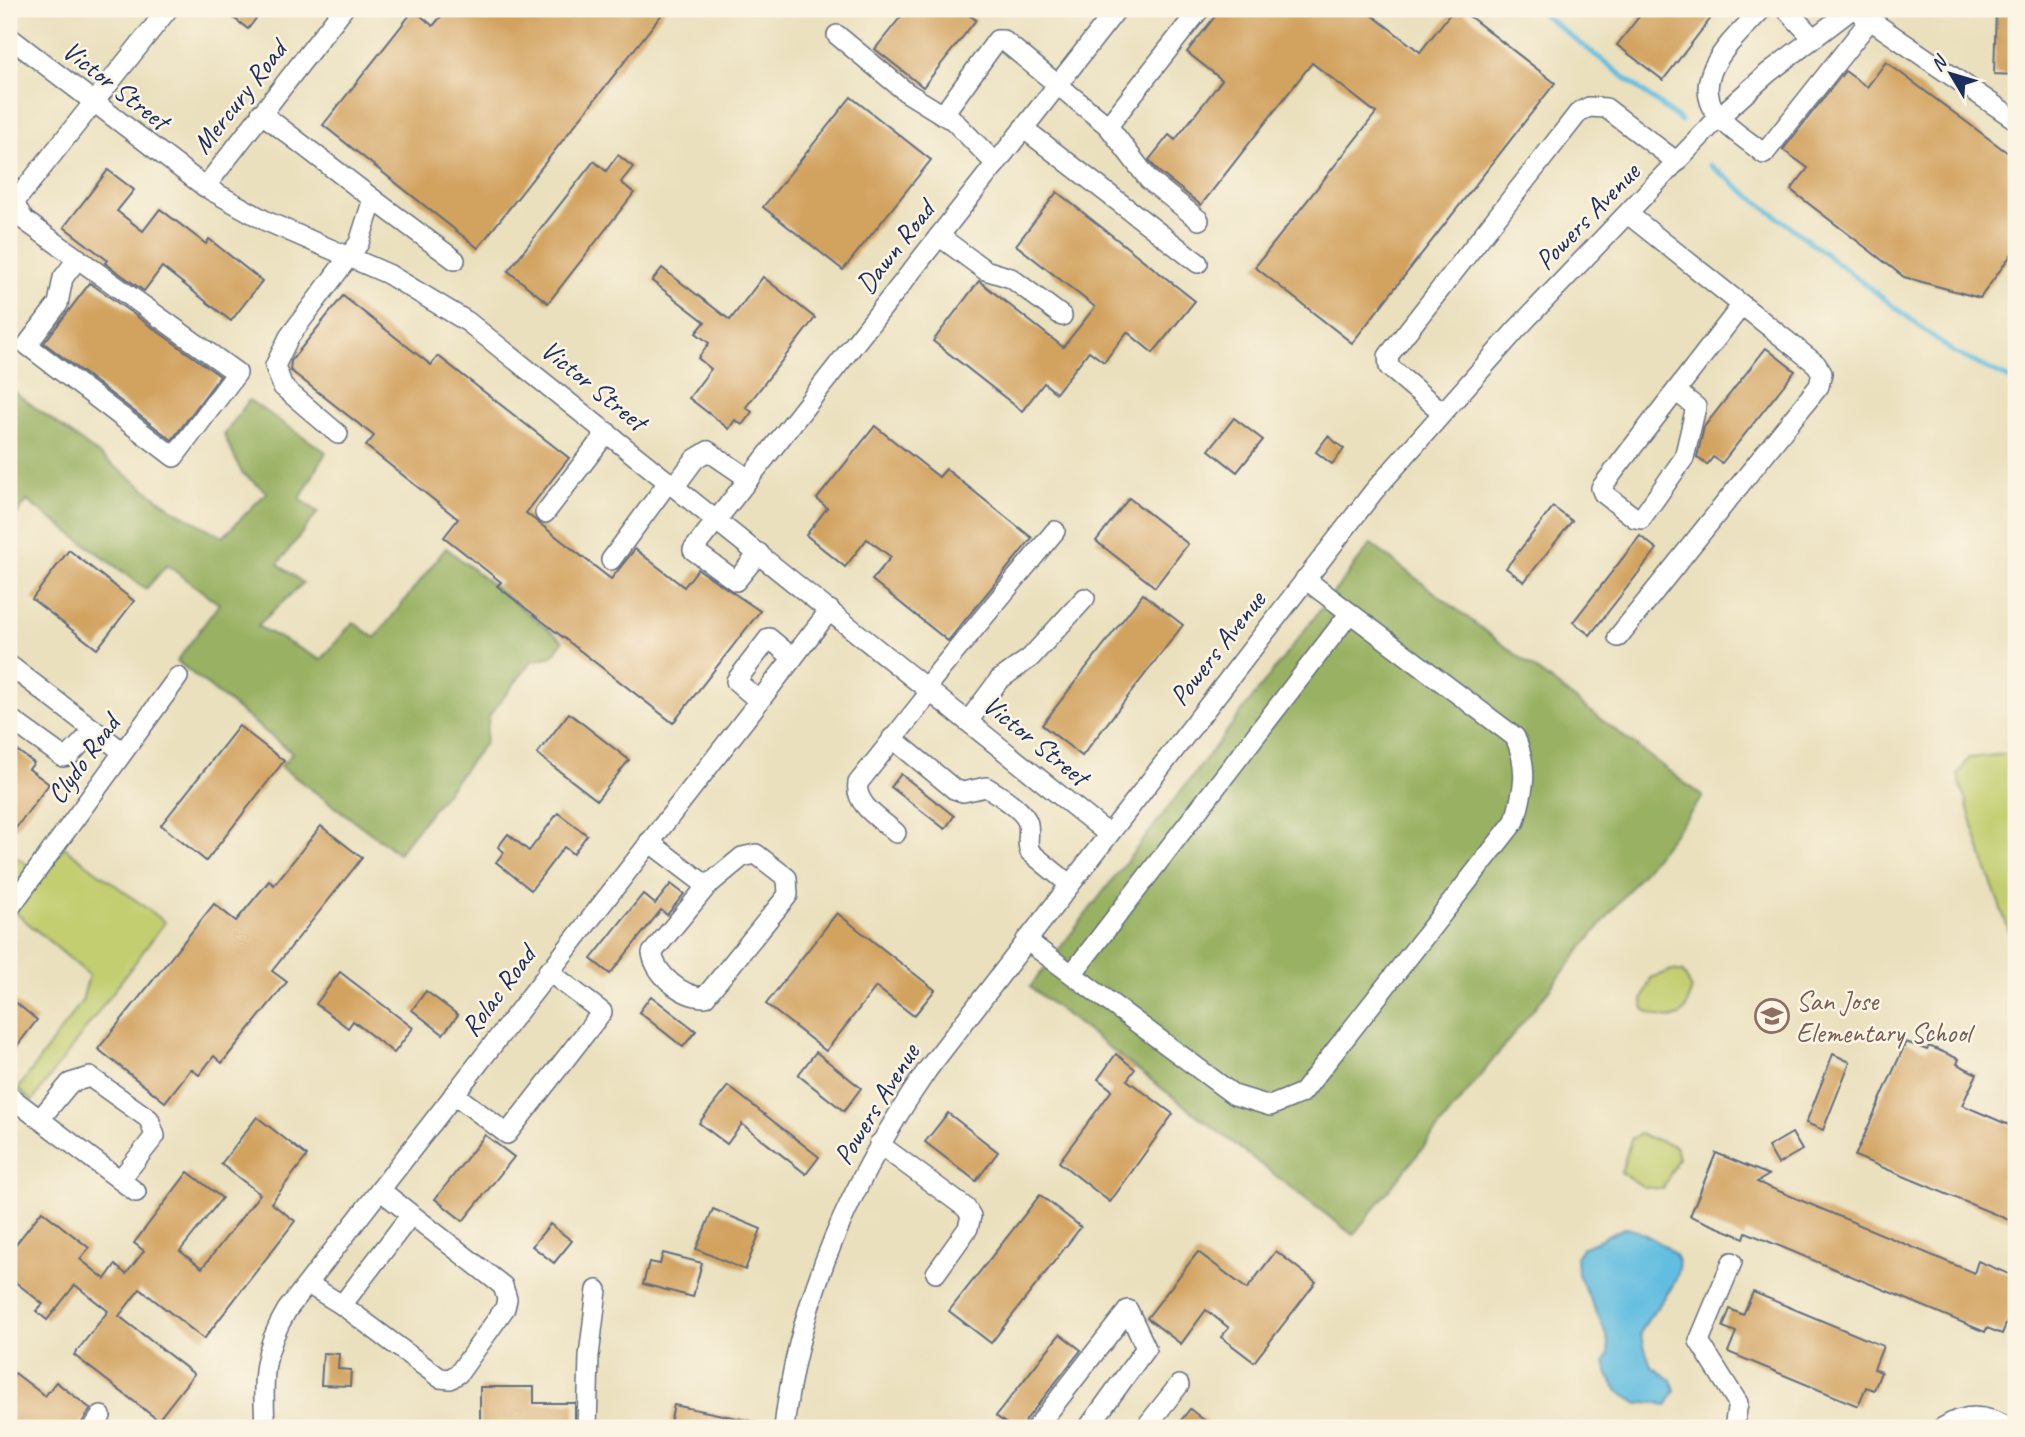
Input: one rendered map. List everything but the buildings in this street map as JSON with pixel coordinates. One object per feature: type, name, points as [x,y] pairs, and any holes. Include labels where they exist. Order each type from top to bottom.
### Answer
[{"type":"street","points":[[78,258],[63,278],[58,304],[27,345],[174,457],[237,373],[78,258],[24,219],[12,207],[168,9]]},
{"type":"street","name":"Mercury Road","points":[[205,187],[343,9]]},
{"type":"street","name":"Dawn Road","points":[[759,554],[736,581],[693,550],[1116,9]]},
{"type":"street","points":[[1108,126],[1200,9]]},
{"type":"street","points":[[1762,9],[1708,73],[1706,86],[1719,117],[1764,154],[1870,20]]},
{"type":"street","points":[[1786,9],[1812,37]]},
{"type":"street","points":[[1853,9],[2016,120]]},
{"type":"street","name":"Powers Avenue","points":[[784,1428],[800,1339],[825,1255],[879,1144],[928,1069],[1305,579],[1374,491],[1442,412],[1719,117],[1812,37],[1853,9]]},
{"type":"street","points":[[837,35],[906,92],[948,118],[996,164]]},
{"type":"street","name":"Victor Street","points":[[9,37],[205,187],[266,221],[388,274],[468,322],[1107,833]]},
{"type":"street","points":[[948,118],[946,107],[998,40],[1003,40],[1108,126],[1149,180],[1199,220]]},
{"type":"street","points":[[1442,412],[1389,367],[1388,356],[1578,112],[1589,107],[1606,108],[1677,163]]},
{"type":"street","points":[[261,113],[455,260]]},
{"type":"street","points":[[1023,128],[1198,263]]},
{"type":"street","points":[[338,434],[283,387],[275,366],[289,338],[359,243],[373,199]]},
{"type":"street","points":[[1618,637],[1819,386],[1822,373],[1816,364],[1628,214]]},
{"type":"street","points":[[939,236],[985,270],[1011,278],[1062,316]]},
{"type":"street","points":[[1676,391],[1696,407],[1684,458],[1640,519],[1635,518],[1603,493],[1601,488],[1742,305]]},
{"type":"street","points":[[545,513],[607,432]]},
{"type":"street","points":[[611,559],[672,484],[695,459],[708,451],[749,479]]},
{"type":"street","points":[[897,834],[862,803],[856,790],[864,772],[1055,531]]},
{"type":"street","points":[[1026,940],[1234,1094],[1270,1106],[1302,1093],[1515,821],[1523,795],[1525,760],[1515,737],[1305,579]]},
{"type":"street","points":[[969,720],[999,680],[1030,657],[1085,598]]},
{"type":"street","name":"Rolac Road","points":[[265,1428],[263,1368],[269,1344],[287,1310],[830,610]]},
{"type":"street","points":[[1072,974],[1350,613]]},
{"type":"street","points":[[760,701],[736,681],[769,638],[793,658]]},
{"type":"street","points":[[9,665],[123,752]]},
{"type":"street","name":"Clydo Road","points":[[9,909],[178,677]]},
{"type":"street","points":[[9,718],[62,757],[69,756],[94,730]]},
{"type":"street","points":[[892,738],[954,789],[963,792],[986,787],[1024,815],[1028,822],[1027,845],[1030,852],[1069,884]]},
{"type":"street","points":[[649,842],[707,886]]},
{"type":"street","points":[[756,854],[787,878],[788,895],[705,997],[690,997],[654,967],[652,953],[707,886],[742,858],[756,854]]},
{"type":"street","points":[[454,1094],[507,1134],[602,1012],[548,971]]},
{"type":"street","points":[[9,1096],[128,1186],[155,1136],[149,1119],[90,1077],[70,1083],[40,1119]]},
{"type":"street","points":[[879,1144],[966,1208],[971,1216],[968,1228],[936,1273]]},
{"type":"street","points":[[308,1284],[342,1305],[440,1378],[450,1379],[459,1373],[500,1319],[507,1299],[503,1286],[380,1190]]},
{"type":"street","points":[[342,1305],[410,1216]]},
{"type":"street","points":[[1732,1262],[1699,1341],[1738,1403],[1734,1428]]},
{"type":"street","points":[[587,1428],[589,1356],[597,1290]]},
{"type":"street","points":[[1036,1428],[1128,1310],[1146,1348],[1088,1428]]},
{"type":"street","points":[[1144,1428],[1179,1384]]},
{"type":"street","points":[[1942,1428],[1959,1417],[1981,1416],[2009,1428]]},
{"type":"green space","points":[[9,388],[171,508],[223,537],[267,492],[242,473],[224,435],[249,400],[326,452],[300,499],[318,512],[278,564],[303,583],[257,626],[321,660],[353,622],[375,638],[446,548],[563,641],[552,656],[532,661],[489,716],[485,743],[398,853],[281,767],[292,753],[177,661],[219,604],[167,565],[146,589],[27,501],[9,525]]},
{"type":"green space","points":[[1371,544],[1703,797],[1353,1235],[1030,987]]},
{"type":"green space","points":[[2016,753],[2016,950],[1984,862],[1958,775],[1969,758]]},
{"type":"green space","points":[[64,847],[165,922],[32,1101],[18,1089],[82,1001],[89,975],[15,912]]},
{"type":"green space","points":[[9,852],[29,866],[9,894]]},
{"type":"green space","points":[[1672,970],[1683,972],[1692,989],[1685,1010],[1677,1017],[1671,1018],[1648,1012],[1644,1009],[1642,1000],[1651,978]]},
{"type":"green space","points":[[1639,1134],[1675,1146],[1678,1158],[1663,1189],[1644,1187],[1621,1173],[1631,1139]]},
{"type":"water","points":[[1624,1228],[1640,1232],[1665,1246],[1675,1256],[1679,1266],[1671,1288],[1640,1334],[1651,1366],[1672,1380],[1675,1391],[1667,1406],[1655,1402],[1638,1404],[1618,1391],[1608,1375],[1605,1361],[1609,1354],[1607,1335],[1577,1272],[1576,1257],[1582,1248]]},
{"type":"waterway","points":[[1536,9],[1681,121]]},
{"type":"waterway","points":[[1710,165],[1953,352],[2016,382]]},
{"type":"place","name":"San Jose Elementary School","points":[[1772,1016]]}]
